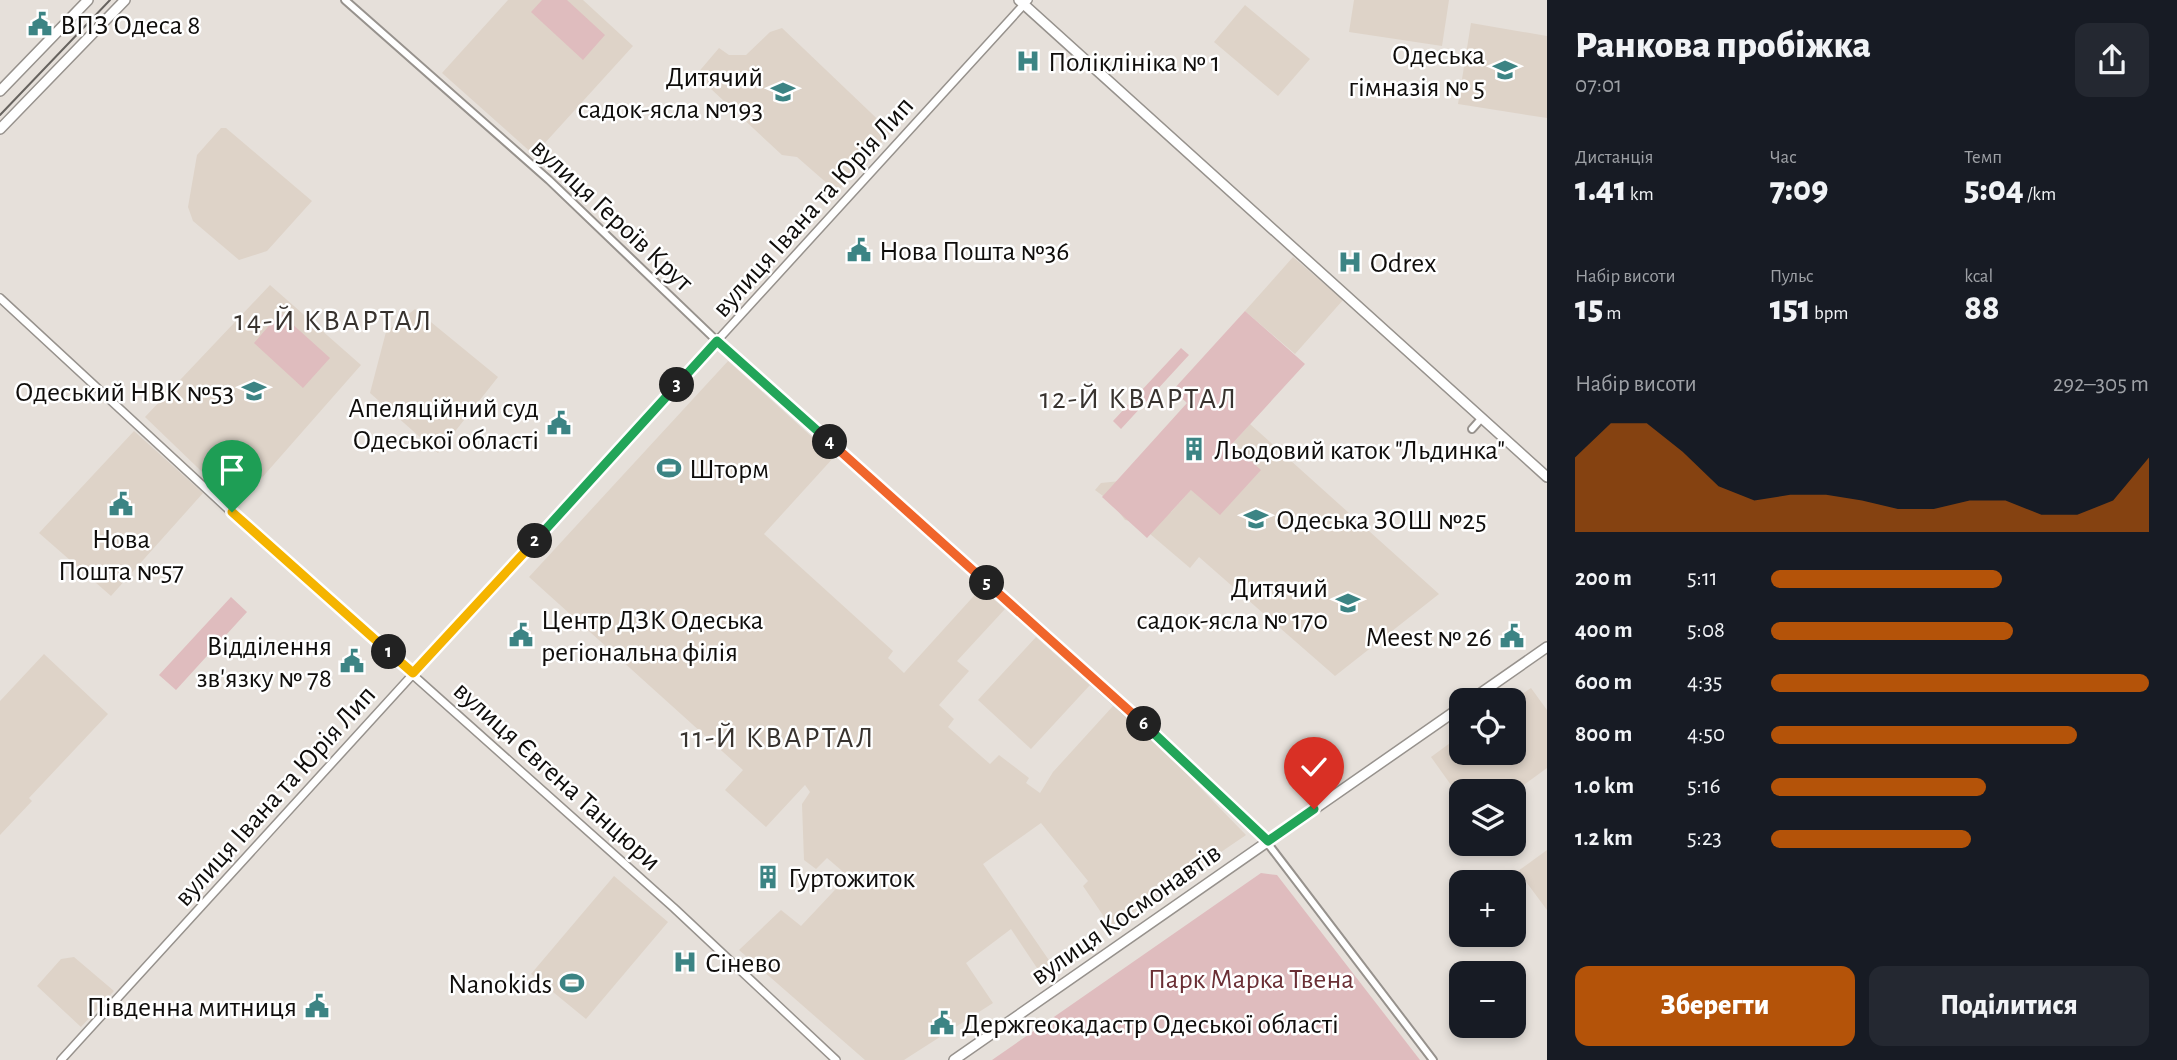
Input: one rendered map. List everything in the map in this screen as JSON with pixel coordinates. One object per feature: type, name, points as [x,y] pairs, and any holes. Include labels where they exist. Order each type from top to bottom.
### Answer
[{"type":"main road","points":[[0,91],[88,0]]},
{"type":"main road","points":[[0,129],[125,0]]},
{"type":"main road","points":[[1023,2],[1388,333],[1480,420],[1547,477]]},
{"type":"main road","points":[[1489,688],[1547,648]]},
{"type":"main road","name":"вулиця Космонавтів","points":[[954,1060],[1449,715]]},
{"type":"street","name":"вулиця Героїв Крут","points":[[345,0],[549,180],[717,341],[1189,765],[1268,841],[1433,1060]]},
{"type":"street","name":"вулиця Івана та Юрія Лип","points":[[61,1060],[1023,2]]},
{"type":"street","name":"вулиця Євгена Танцюри","points":[[0,298],[254,533],[413,673],[836,1060]]},
{"type":"street","points":[[1472,429],[1480,420]]},
{"type":"shaded area","points":[[508,0],[583,0],[633,46],[534,155],[442,73]]},
{"type":"shaded area","points":[[1354,0],[1449,0],[1442,46],[1349,32]]},
{"type":"shaded area","points":[[1245,5],[1310,59],[1278,96],[1214,42]]},
{"type":"shaded area","name":"Одеська гімназія № 5","points":[[1471,23],[1547,36],[1547,118],[1458,104]]},
{"type":"shaded area","name":"Дитячий садок-ясла №193","points":[[782,28],[891,132],[837,192],[797,157],[782,155],[696,75],[719,48],[729,55],[746,55],[770,32]]},
{"type":"shaded area","points":[[221,128],[226,128],[312,201],[267,251],[239,260],[193,221],[188,207],[197,155]]},
{"type":"shaded area","points":[[1293,257],[1343,300],[1295,354],[1245,311]]},
{"type":"shaded area","name":"Одеський НВК №53","points":[[270,285],[361,365],[244,498],[230,486],[224,493],[145,417]]},
{"type":"shaded area","points":[[415,309],[498,377],[438,453],[370,393],[386,332]]},
{"type":"shaded area","points":[[728,361],[834,457],[764,534],[893,651],[888,658],[904,673],[981,588],[1005,609],[957,661],[969,671],[939,705],[954,719],[948,727],[990,764],[999,755],[1029,778],[1026,783],[1040,793],[1053,772],[1113,706],[1131,716],[1249,825],[1248,829],[1180,767],[1246,835],[1111,927],[1083,886],[1088,881],[1041,823],[983,864],[1055,969],[1043,977],[1011,929],[966,963],[993,1003],[904,1060],[865,1060],[739,950],[781,910],[801,926],[848,876],[827,858],[816,869],[804,860],[802,804],[810,792],[805,785],[766,827],[725,790],[743,770],[529,577]]},
{"type":"shaded area","points":[[1250,424],[1439,594],[1335,676],[1199,557],[1190,568],[1136,522],[1125,520],[1111,502],[1095,490],[1101,483],[1130,480],[1171,512]]},
{"type":"shaded area","points":[[134,431],[203,493],[111,596],[39,533]]},
{"type":"shaded area","points":[[1036,637],[1090,685],[1031,749],[978,700]]},
{"type":"shaded area","points":[[44,654],[108,714],[29,798],[32,801],[0,835],[0,701]]},
{"type":"shaded area","points":[[1531,688],[1547,710],[1547,768],[1526,783],[1526,779],[1449,779],[1449,782],[1431,757],[1449,744],[1449,765],[1526,765],[1526,691]]},
{"type":"shaded area","points":[[1547,850],[1547,910],[1526,882],[1526,870],[1519,870]]},
{"type":"shaded area","points":[[614,876],[668,922],[586,1019],[531,974]]},
{"type":"shaded area","points":[[74,957],[114,991],[81,1027],[37,986],[61,959]]},
{"type":"green space","points":[[542,0],[567,0],[605,35],[583,60],[531,12]]},
{"type":"green space","points":[[1245,311],[1305,364],[1232,444],[1261,470],[1220,515],[1191,490],[1147,538],[1102,497],[1187,403],[1173,390]]},
{"type":"green space","points":[[280,313],[330,358],[303,388],[254,343]]},
{"type":"green space","points":[[1181,348],[1189,355],[1121,429],[1113,421]]},
{"type":"green space","points":[[231,597],[247,612],[176,690],[159,675]]},
{"type":"green space","name":"Парк Марка Твена","points":[[1261,873],[1277,875],[1420,1060],[992,1060]]},
{"type":"tram line","points":[[0,115],[110,0]]},
{"type":"place","name":"ВПЗ Одеса 8","points":[[40,24]]},
{"type":"place","name":"Поліклініка № 1","points":[[1028,61]]},
{"type":"place","name":"Одеська гімназія № 5","points":[[1505,70]]},
{"type":"place","name":"Дитячий садок-ясла №193","points":[[783,92]]},
{"type":"place","name":"Нова Пошта №36","points":[[859,250]]},
{"type":"place","name":"Odrex","points":[[1350,262]]},
{"type":"place","name":"Одеський НВК №53","points":[[254,391]]},
{"type":"place","name":"Апеляційний суд Одеської області","points":[[559,423]]},
{"type":"place","name":"Льодовий каток \"Льдинка\"","points":[[1194,449]]},
{"type":"place","name":"Шторм","points":[[669,468]]},
{"type":"place","name":"Нова Пошта №57","points":[[121,504]]},
{"type":"place","name":"Одеська ЗОШ №25","points":[[1256,519]]},
{"type":"place","name":"Дитячий садок-ясла № 170","points":[[1348,603]]},
{"type":"place","name":"Центр ДЗК Одеська регіональна філія","points":[[521,635]]},
{"type":"place","name":"Meest № 26","points":[[1512,636]]},
{"type":"place","name":"Відділення зв'язку № 78","points":[[352,661]]},
{"type":"place","name":"Гуртожиток","points":[[768,877]]},
{"type":"place","name":"Сінево","points":[[685,962]]},
{"type":"place","name":"Nanokids","points":[[572,983]]},
{"type":"place","name":"Південна митниця","points":[[317,1006]]},
{"type":"place","name":"Держгеокадастр Одеської області","points":[[942,1023]]},
{"type":"district","name":"14-Й КВАРТАЛ","points":[[334,320]]},
{"type":"district","name":"12-Й КВАРТАЛ","points":[[1139,398]]},
{"type":"district","name":"11-Й КВАРТАЛ","points":[[778,737]]},
{"type":"route","points":[[232,512],[413,673],[717,341],[1189,765],[1268,841],[1314,809]]}]
